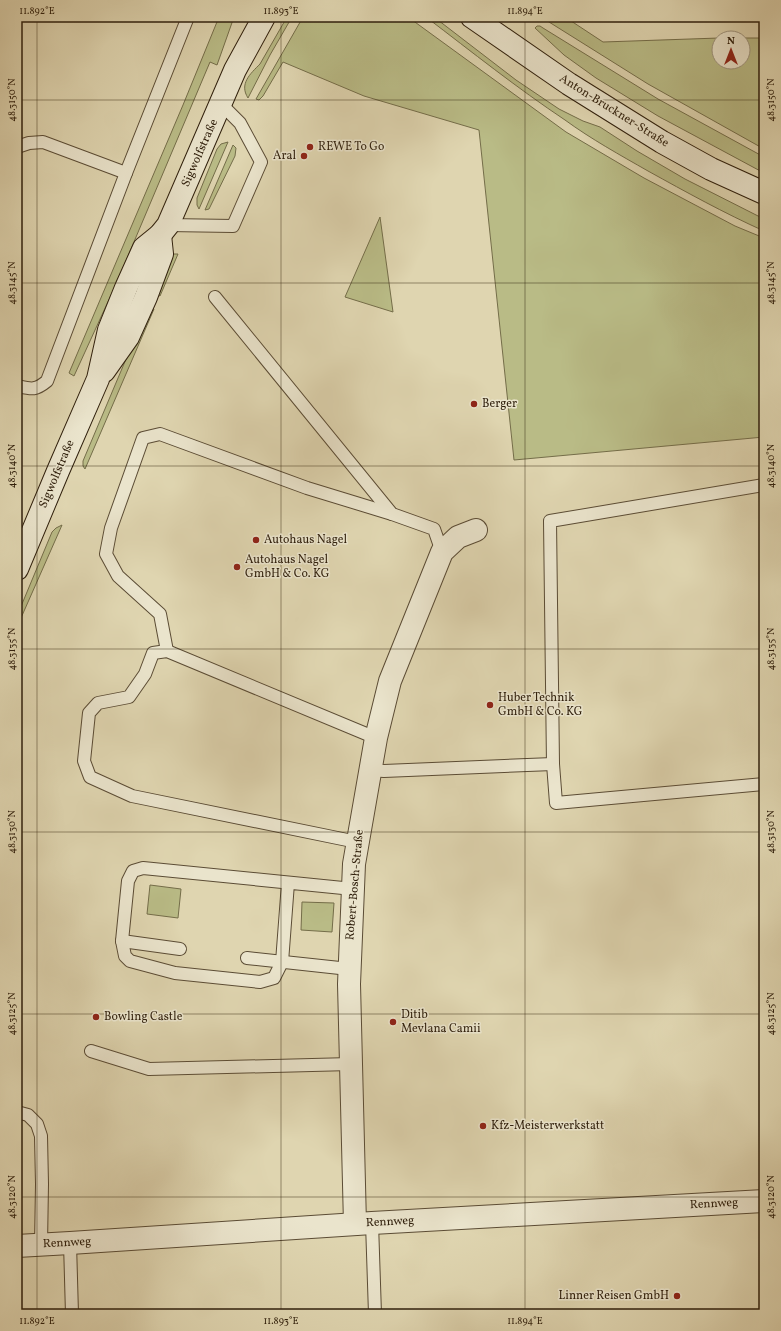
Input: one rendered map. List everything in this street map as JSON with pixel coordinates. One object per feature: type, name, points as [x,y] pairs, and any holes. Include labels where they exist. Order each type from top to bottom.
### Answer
[{"type":"street","name":"Sigwolfstraße","points":[[17,569],[98,379],[109,330],[126,288],[144,248],[164,230],[222,104],[235,70],[248,17]]},
{"type":"street","name":"Sigwolfstraße","points":[[235,70],[264,17]]},
{"type":"street","points":[[252,40],[270,17]]},
{"type":"street","name":"Anton-Bruckner-Straße","points":[[472,17],[569,84],[662,142],[711,170],[764,193]]},
{"type":"street","name":"Robert-Bosch-Straße","points":[[364,1224],[350,1064],[349,969],[354,864],[357,842],[376,738],[390,681],[442,552],[458,538],[476,530]]},
{"type":"street","name":"Rennweg","points":[[17,1246],[764,1201]]},
{"type":"lane","points":[[17,386],[31,389],[40,387],[47,381],[126,173],[188,17]]},
{"type":"lane","points":[[164,230],[233,226],[262,162],[240,123],[222,104]]},
{"type":"lane","points":[[17,147],[29,143],[43,142],[126,173]]},
{"type":"lane","points":[[215,298],[392,514]]},
{"type":"lane","points":[[167,650],[160,614],[118,576],[106,554],[111,528],[143,438],[160,434],[307,488],[392,514],[434,529],[442,552]]},
{"type":"lane","points":[[764,485],[550,521],[553,764],[556,803],[764,784]]},
{"type":"lane","points":[[357,842],[132,796],[90,777],[84,761],[89,713],[98,703],[130,697],[145,674],[153,653],[167,650],[376,738]]},
{"type":"lane","points":[[370,770],[424,770],[553,764]]},
{"type":"lane","points":[[288,883],[282,962],[274,978],[260,982],[175,973],[130,961],[125,956],[122,941],[128,881],[133,872],[143,868],[353,889]]},
{"type":"lane","points":[[122,941],[180,949]]},
{"type":"lane","points":[[247,958],[349,969]]},
{"type":"lane","points":[[91,1051],[150,1069],[350,1064]]},
{"type":"lane","points":[[17,1112],[28,1116],[38,1124],[41,1136],[41,1245]]},
{"type":"lane","points":[[364,1224],[375,1314]]},
{"type":"lane","points":[[70,1244],[72,1314]]},
{"type":"green space","points":[[219,17],[234,17],[217,65],[210,62],[117,282],[74,376],[69,373]]},
{"type":"green space","points":[[287,17],[292,17],[248,98],[245,84],[249,75],[260,64]]},
{"type":"green space","points":[[303,17],[408,17],[566,132],[644,178],[735,226],[764,238],[764,437],[514,460],[479,130],[364,96],[283,62],[263,96],[259,100],[256,99]]},
{"type":"green space","points":[[426,17],[434,17],[516,80],[559,109],[583,121],[600,127],[685,179],[764,219],[764,231],[734,217],[648,171],[595,140],[495,70]]},
{"type":"green space","points":[[541,17],[565,17],[603,42],[711,38],[711,70],[751,70],[751,38],[764,38],[764,149],[648,84]]},
{"type":"green space","points":[[540,26],[658,99],[764,157],[764,173],[658,116],[596,78],[564,55],[535,28]]},
{"type":"green space","points":[[228,142],[199,209],[197,205],[197,198],[217,149],[221,144]]},
{"type":"green space","points":[[233,145],[236,148],[235,156],[209,209],[205,210]]},
{"type":"green space","points":[[380,217],[393,312],[345,297]]},
{"type":"green space","points":[[178,254],[160,296],[154,293],[171,256]]},
{"type":"green space","points":[[148,307],[154,309],[85,469],[83,466],[83,461]]},
{"type":"green space","points":[[62,525],[17,627],[17,616],[52,532]]},
{"type":"green space","points":[[150,885],[181,889],[178,918],[147,914]]},
{"type":"green space","points":[[302,902],[334,903],[332,932],[301,930]]},
{"type":"place","name":"REWE To Go","points":[[310,147]]},
{"type":"place","name":"Aral","points":[[304,156]]},
{"type":"place","name":"Berger","points":[[474,404]]},
{"type":"place","name":"Autohaus Nagel","points":[[256,540]]},
{"type":"place","name":"Autohaus Nagel GmbH & Co. KG","points":[[237,567]]},
{"type":"place","name":"Huber Technik GmbH & Co. KG","points":[[490,705]]},
{"type":"place","name":"Bowling Castle","points":[[96,1017]]},
{"type":"place","name":"Ditib Mevlana Camii","points":[[393,1022]]},
{"type":"place","name":"Kfz-Meisterwerkstatt","points":[[483,1126]]},
{"type":"place","name":"Linner Reisen GmbH","points":[[677,1296]]}]
